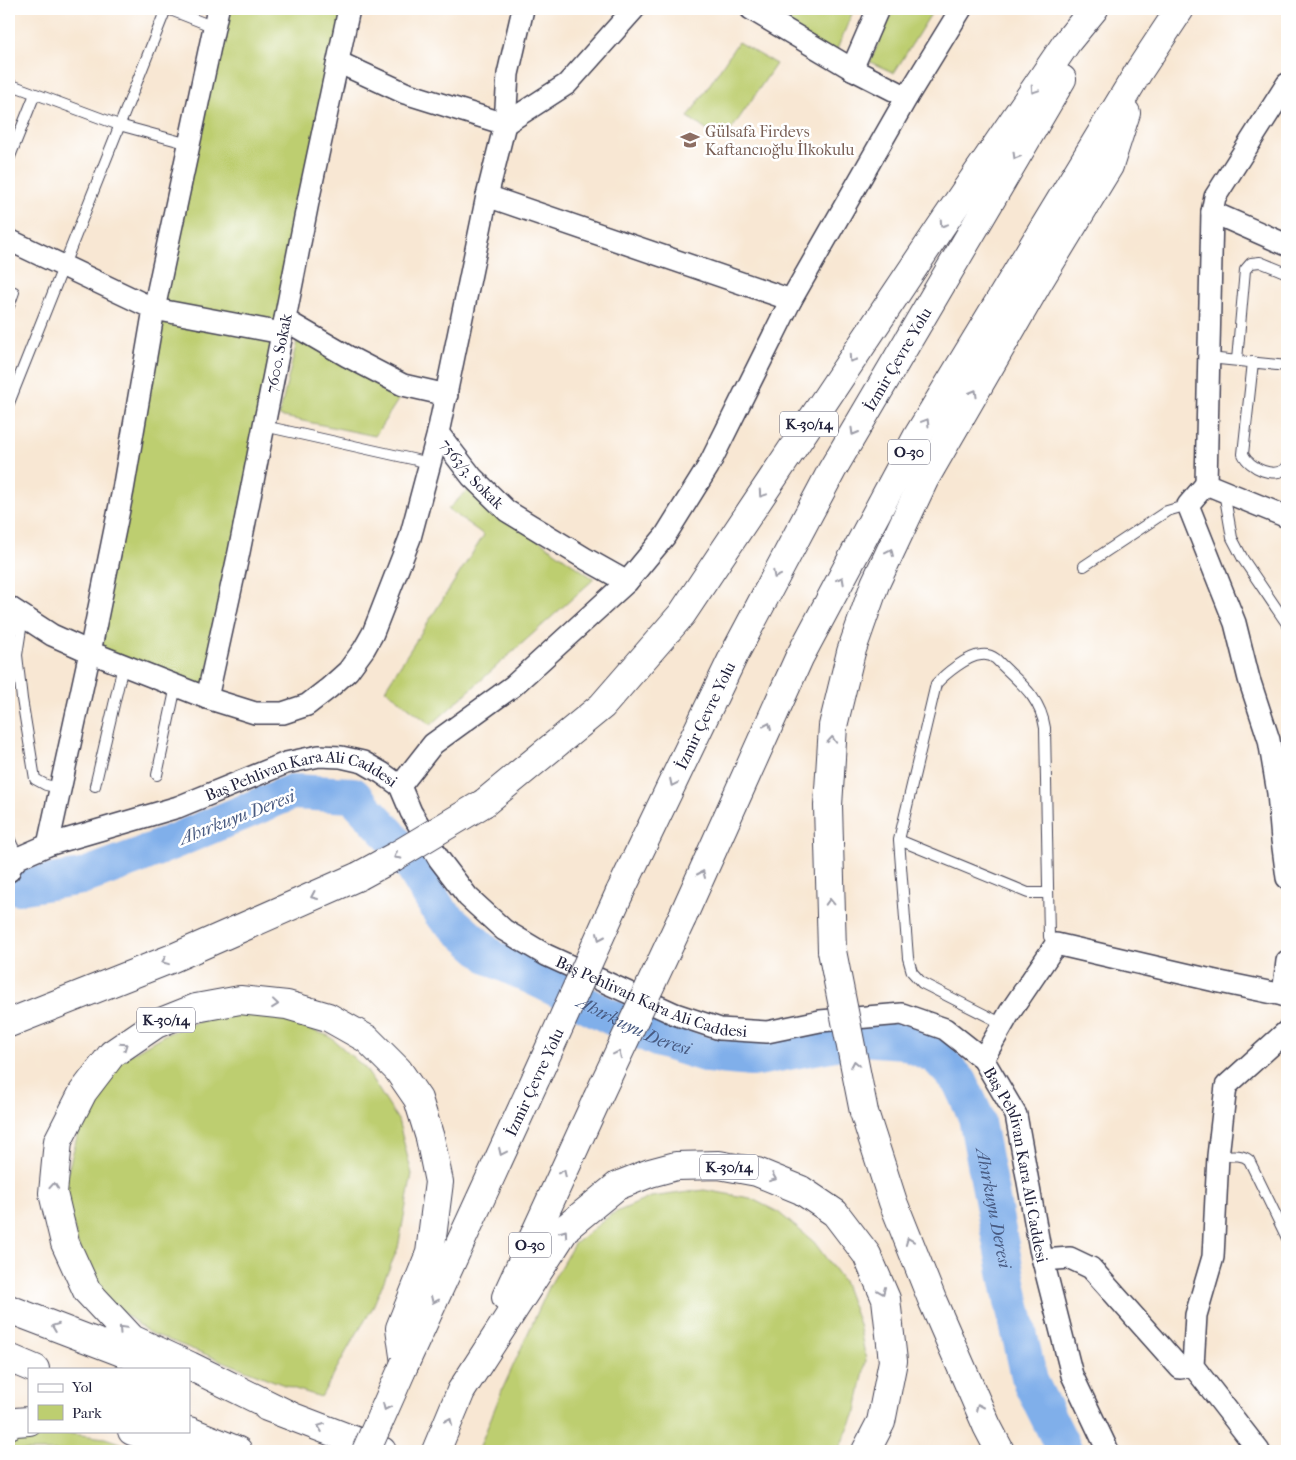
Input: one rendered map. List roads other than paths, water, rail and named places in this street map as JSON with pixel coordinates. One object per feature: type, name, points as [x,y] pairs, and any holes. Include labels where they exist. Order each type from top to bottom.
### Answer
[{"type":"main road","name":"K-30/14","points":[[9,1023],[174,958],[359,876],[394,858],[484,803],[602,706],[682,614],[1045,74],[1067,42],[1094,9]]},
{"type":"main road","name":"İzmir Çevre Yolu","points":[[366,1451],[620,892],[734,655],[832,470],[1103,9]]},
{"type":"main road","name":"O-30","points":[[461,1391],[682,918],[799,658],[917,437],[1139,71],[1180,9]]},
{"type":"main road","points":[[1000,1451],[987,1426],[918,1266],[893,1202],[864,1112],[832,951],[828,806],[833,726],[851,652],[875,584],[924,480],[1039,281],[1109,166],[1139,71]]},
{"type":"main road","name":"K-30/14","points":[[289,1415],[132,1339],[87,1292],[65,1243],[53,1193],[58,1141],[83,1092],[112,1054],[156,1024],[196,1008],[240,1000],[287,1005],[328,1017],[367,1039],[398,1070],[418,1098],[430,1138],[439,1182],[430,1253],[400,1328],[405,1363]]},
{"type":"main road","name":"K-30/14","points":[[461,1391],[567,1227],[617,1186],[650,1173],[676,1166],[719,1165],[758,1172],[801,1190],[835,1213],[867,1255],[886,1299],[893,1361],[881,1422],[866,1451]]},
{"type":"main road","points":[[9,1309],[163,1368]]},
{"type":"main road","points":[[9,1358],[33,1368]]},
{"type":"main road","points":[[190,1377],[382,1451]]},
{"type":"main road","points":[[436,1451],[461,1391]]},
{"type":"main road","points":[[9,1425],[15,1422],[28,1421]]},
{"type":"main road","points":[[190,1431],[238,1451]]},
{"type":"main road","points":[[135,1432],[194,1451]]},
{"type":"street","name":"7600. Sokak","points":[[207,698],[239,552],[310,192],[349,9]]},
{"type":"street","name":"7563/3. Sokak","points":[[523,9],[508,74],[505,124],[487,196],[438,433],[472,478],[507,511],[627,582]]},
{"type":"street","points":[[338,62],[405,93],[505,124],[567,84],[634,9]]},
{"type":"street","points":[[750,9],[852,69],[907,98]]},
{"type":"street","points":[[852,69],[878,9]]},
{"type":"street","points":[[400,786],[432,744],[513,686],[627,582],[665,536],[708,467],[791,300],[907,98],[961,9]]},
{"type":"street","points":[[48,845],[123,490],[154,309],[216,18]]},
{"type":"street","points":[[1215,487],[1209,358],[1212,212],[1215,197],[1287,84]]},
{"type":"street","points":[[487,196],[791,300]]},
{"type":"street","points":[[1212,212],[1287,245]]},
{"type":"street","points":[[9,240],[154,309],[283,327],[348,356],[403,385],[447,395]]},
{"type":"street","points":[[15,620],[123,666],[207,698],[255,713],[283,713],[307,705],[348,671],[373,633],[410,538],[438,433]]},
{"type":"street","points":[[1215,487],[1188,505],[1235,623],[1249,679],[1269,740],[1278,793],[1287,878]]},
{"type":"street","points":[[1215,487],[1287,517]]},
{"type":"street","name":"Baş Pehlivan Kara Ali Caddesi","points":[[13,865],[48,845],[178,807],[286,763],[319,756],[341,757],[363,762],[400,786],[411,812],[439,859],[468,897],[504,930],[546,955],[675,1014],[720,1029],[767,1032],[820,1022],[902,1014],[945,1029],[983,1059],[1016,1115],[1043,1260],[1072,1376],[1108,1451]]},
{"type":"street","points":[[983,1059],[1003,1024],[1056,944],[1285,996],[1287,960]]},
{"type":"street","points":[[1259,1451],[1193,1366],[1196,1316],[1213,1257],[1218,1156],[1226,1086],[1287,1031]]},
{"type":"street","points":[[1043,1260],[1070,1258],[1091,1268],[1180,1368],[1193,1366]]},
{"type":"lane","points":[[9,403],[167,9],[216,18]]},
{"type":"lane","points":[[9,84],[119,125],[189,144]]},
{"type":"lane","points":[[9,159],[34,94]]},
{"type":"lane","points":[[1237,360],[1245,270],[1251,263],[1260,262],[1287,273]]},
{"type":"lane","points":[[9,306],[14,292]]},
{"type":"lane","points":[[1209,358],[1287,366]]},
{"type":"lane","points":[[1253,362],[1243,454],[1245,459],[1254,467],[1275,474],[1287,467]]},
{"type":"lane","points":[[264,426],[430,464]]},
{"type":"lane","points":[[1215,487],[1232,538],[1243,559],[1287,624]]},
{"type":"lane","points":[[1084,566],[1168,511],[1188,505]]},
{"type":"lane","points":[[15,620],[22,699],[35,779],[46,785],[60,788]]},
{"type":"lane","points":[[1003,1024],[922,983],[912,972],[908,958],[900,840],[936,684],[946,672],[980,654],[996,659],[1036,699],[1044,719],[1048,936],[1056,944]]},
{"type":"lane","points":[[95,786],[123,666]]},
{"type":"lane","points":[[156,775],[176,686]]},
{"type":"lane","points":[[9,838],[13,865]]},
{"type":"lane","points":[[900,840],[1028,893],[1048,893]]},
{"type":"lane","points":[[1218,1156],[1239,1156],[1250,1160],[1287,1238]]},
{"type":"waterway","name":"Ahırkuyu Deresi","points":[[9,885],[18,887],[82,877],[139,856],[292,792],[353,795],[389,834],[414,869],[440,912],[492,958],[657,1039],[708,1055],[752,1059],[861,1038],[904,1041],[937,1057],[960,1082],[976,1117],[1011,1297],[1030,1381],[1065,1451]]},
{"type":"place","name":"Gülsafa Firdevs Kaftancıoğlu İlkokulu","points":[[690,140]]}]
